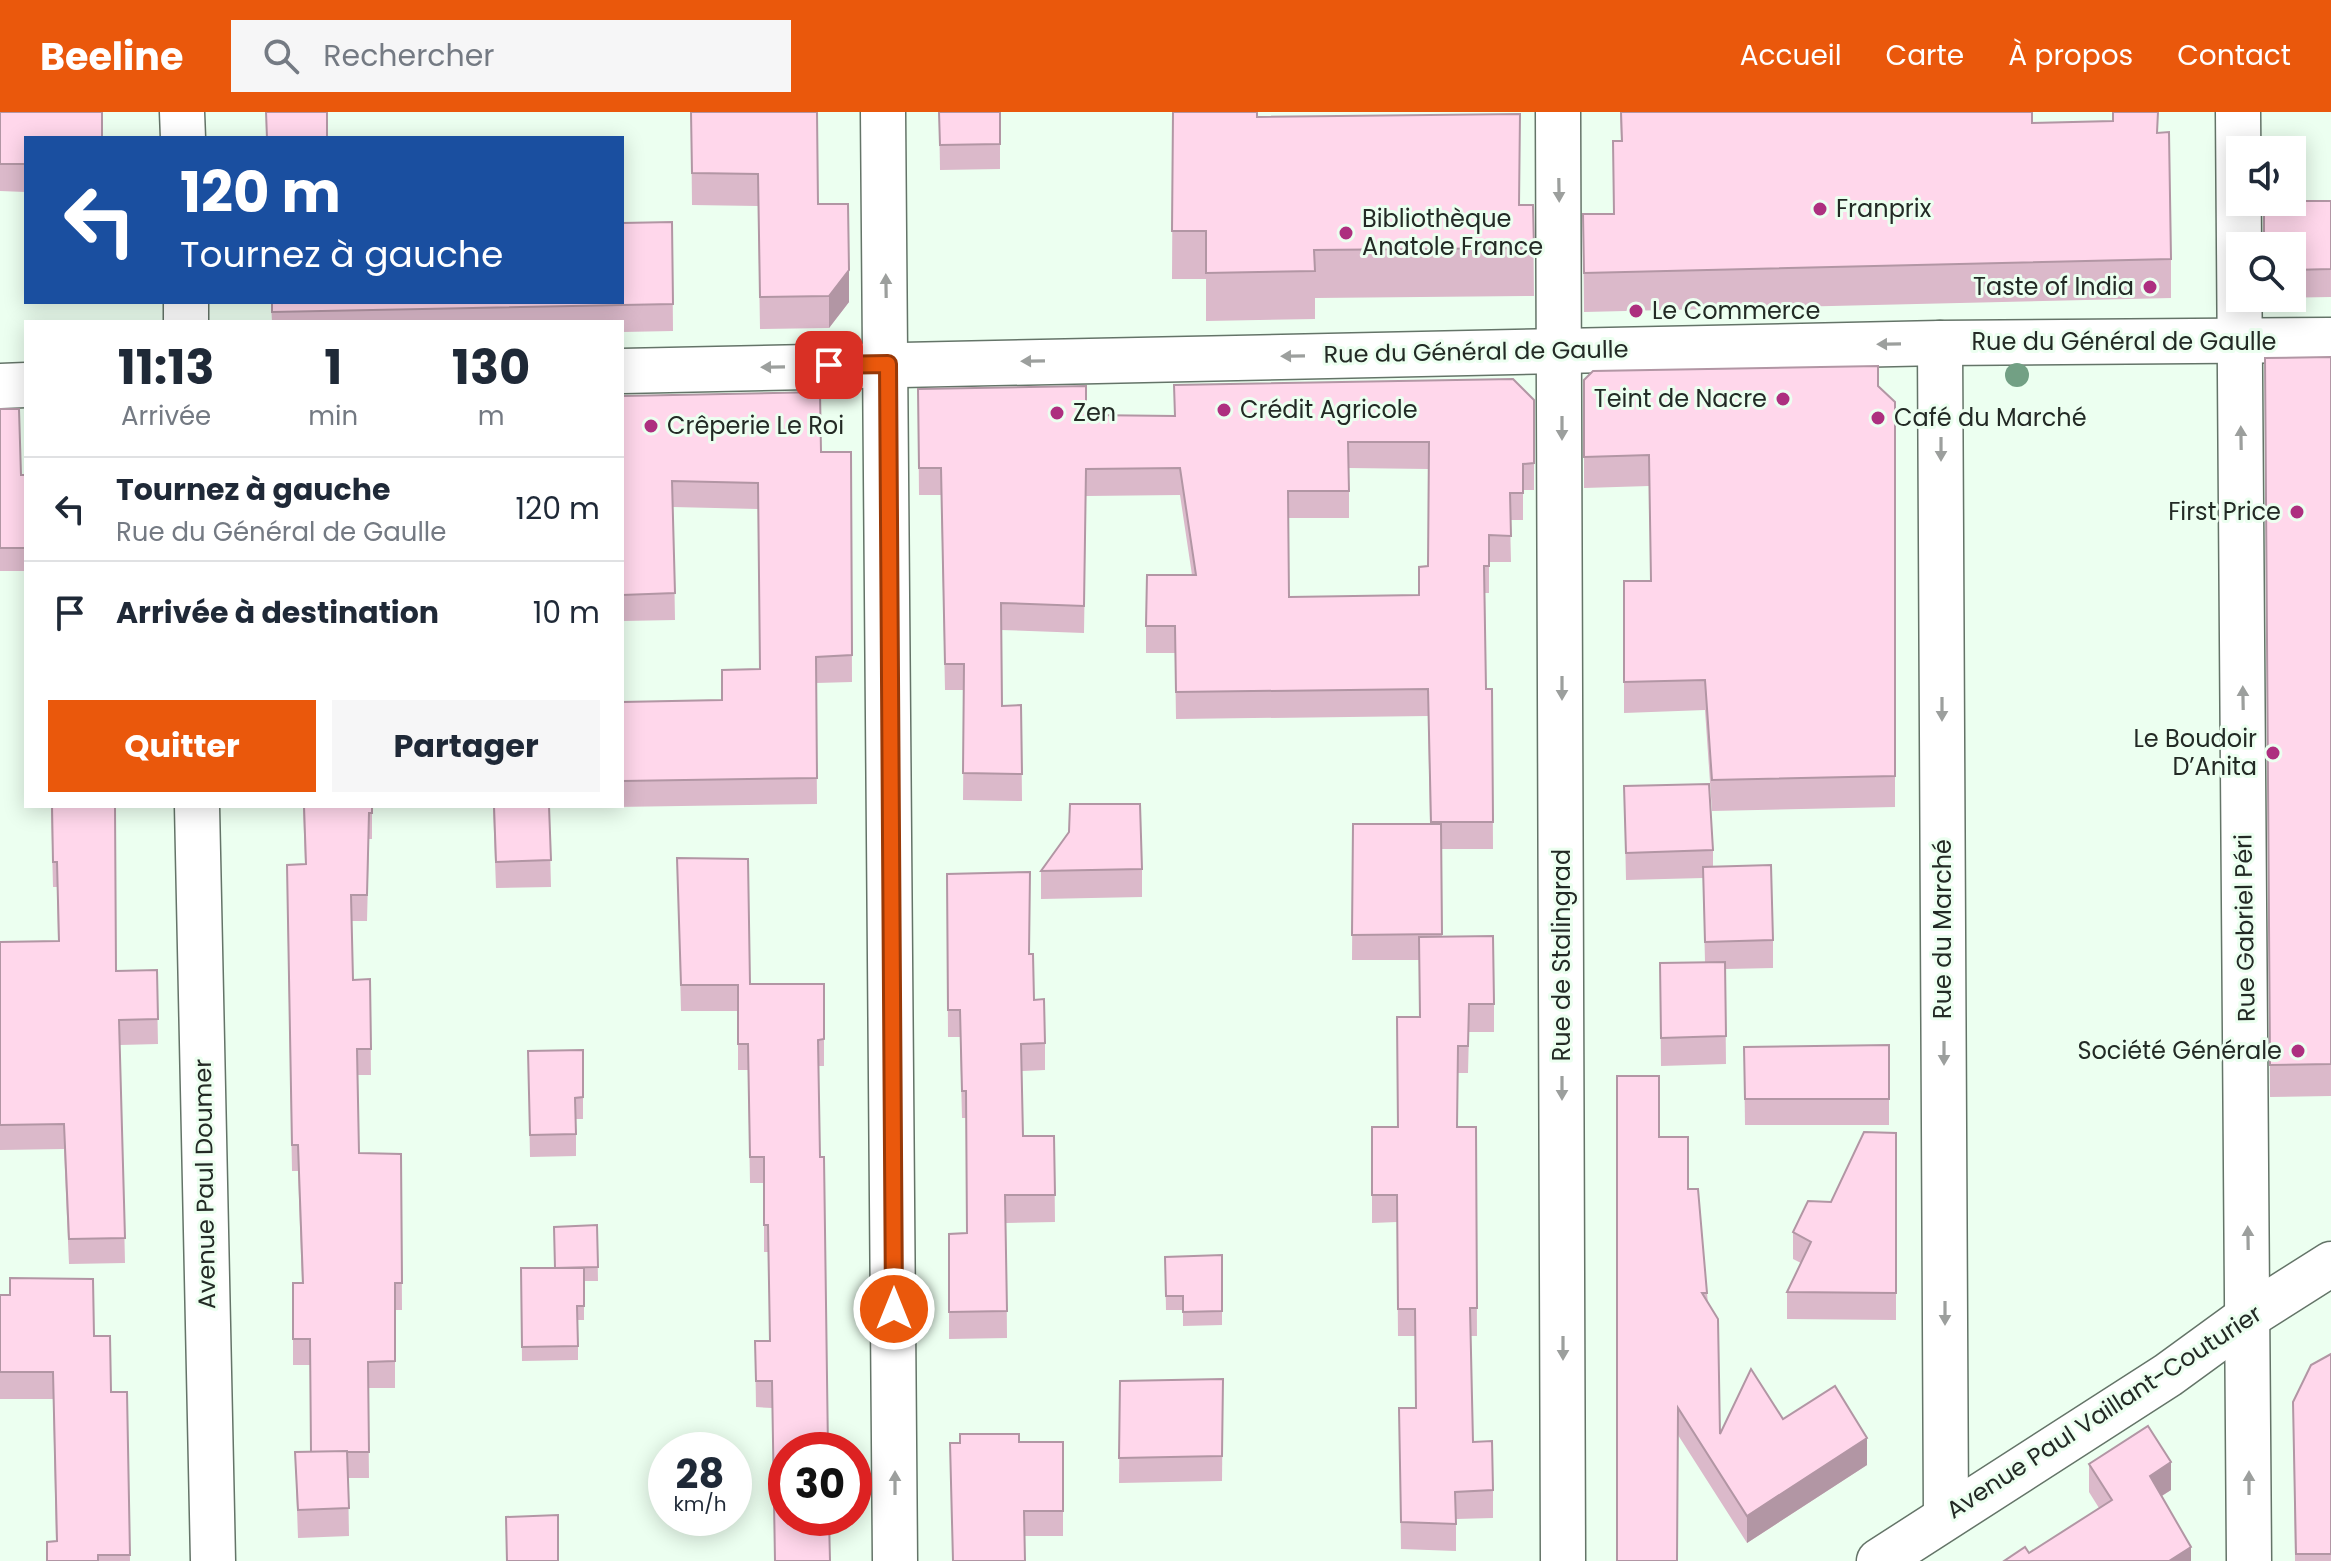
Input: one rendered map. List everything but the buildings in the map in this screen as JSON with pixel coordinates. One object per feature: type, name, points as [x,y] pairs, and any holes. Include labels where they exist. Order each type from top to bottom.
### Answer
[{"type":"street","points":[[182,112],[183,136]]},
{"type":"street","points":[[883,112],[888,364],[895,1561]]},
{"type":"street","name":"Rue de Stalingrad","points":[[1558,112],[1563,1561]]},
{"type":"street","name":"Rue Gabriel Péri","points":[[2238,112],[2249,1561]]},
{"type":"street","name":"Rue du Général de Gaulle","points":[[624,371],[1940,343],[2331,340]]},
{"type":"street","name":"Rue du Marché","points":[[1940,343],[1946,1516]]},
{"type":"street","points":[[0,386],[24,385]]},
{"type":"street","name":"Avenue Paul Doumer","points":[[197,808],[213,1561]]},
{"type":"street","name":"Avenue Paul Vaillant-Couturier","points":[[1879,1561],[2168,1375],[2249,1316],[2331,1264]]},
{"type":"place","name":"Franprix","points":[[1820,209]]},
{"type":"place","name":"Bibliothèque Anatole France","points":[[1346,233]]},
{"type":"place","name":"Taste of India","points":[[2150,287]]},
{"type":"place","name":"Le Commerce","points":[[1636,311]]},
{"type":"place","name":"Teint de Nacre","points":[[1783,399]]},
{"type":"place","name":"Crédit Agricole","points":[[1224,410]]},
{"type":"place","name":"Zen","points":[[1057,413]]},
{"type":"place","name":"Café du Marché","points":[[1878,418]]},
{"type":"place","name":"Crêperie Le Roi","points":[[651,426]]},
{"type":"place","name":"First Price","points":[[2297,512]]},
{"type":"place","name":"Le Boudoir D’Anita","points":[[2273,753]]},
{"type":"place","name":"Société Générale","points":[[2298,1051]]},
{"type":"route","points":[[829,365],[888,364],[894,1309]]}]
